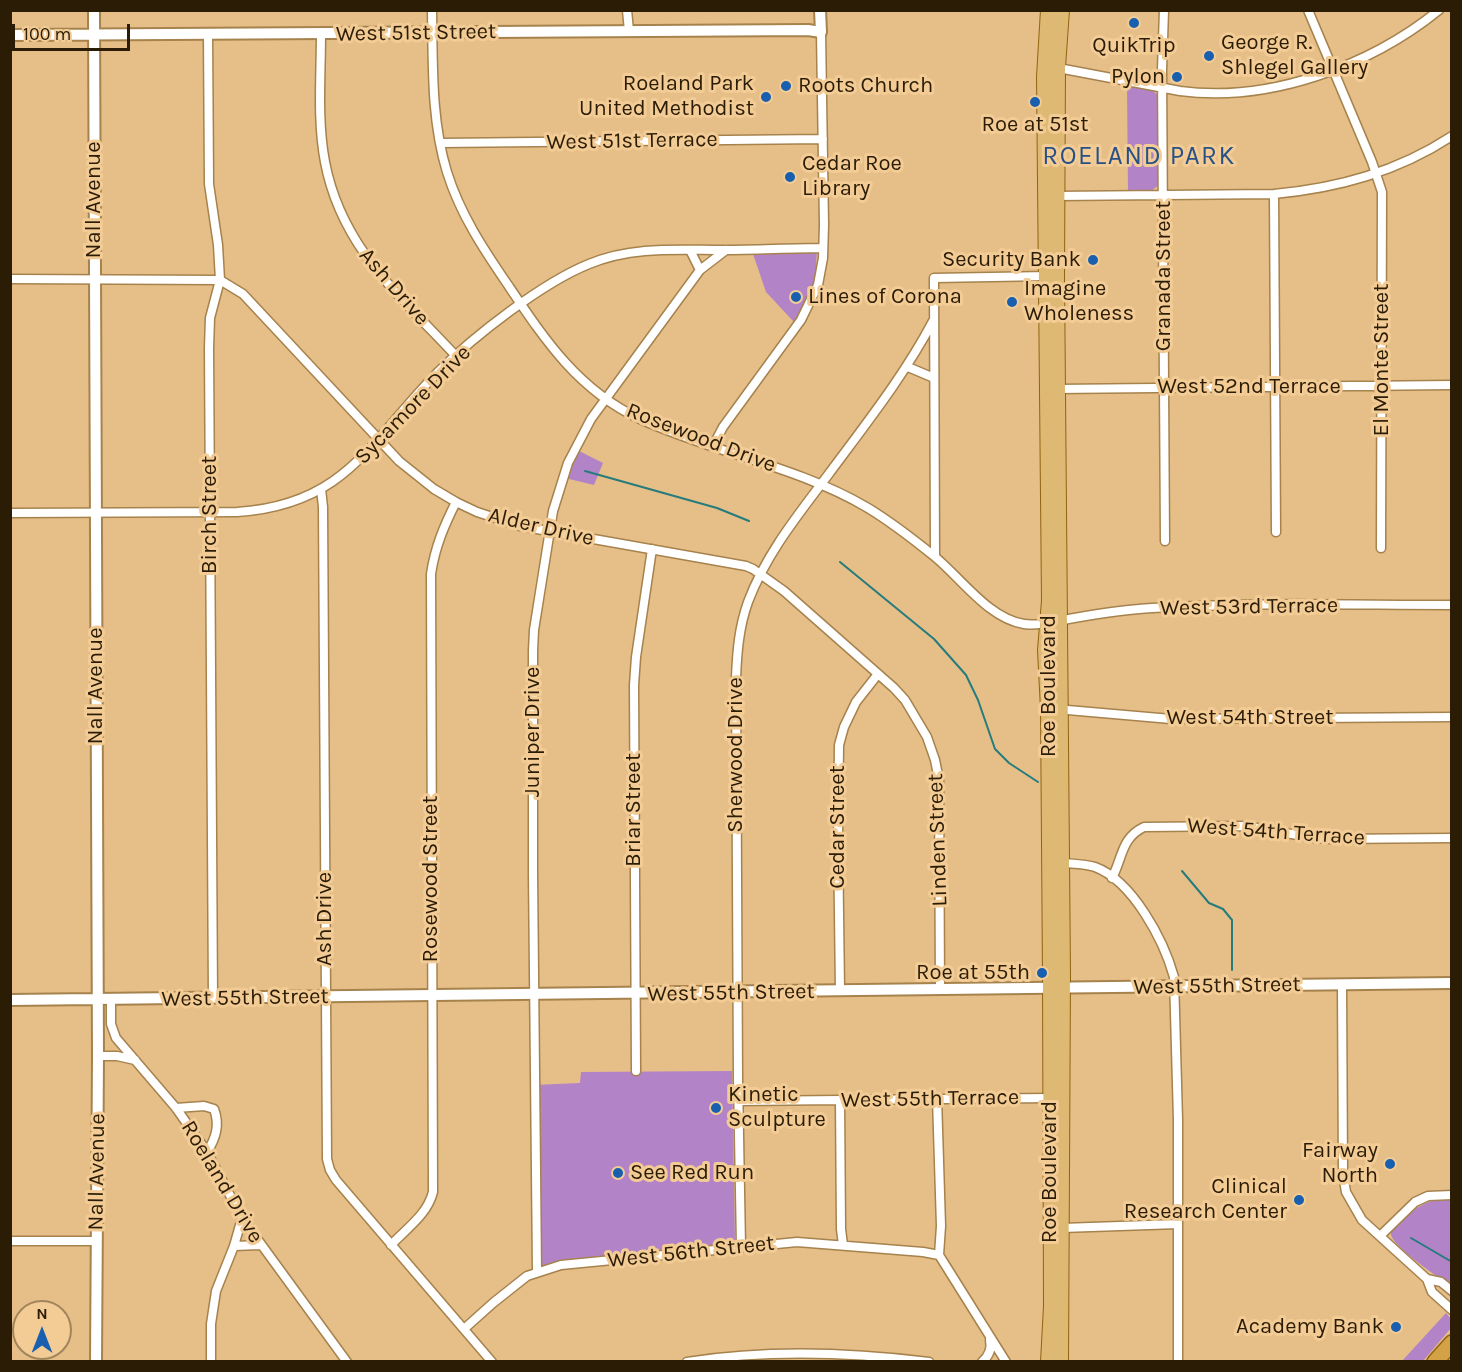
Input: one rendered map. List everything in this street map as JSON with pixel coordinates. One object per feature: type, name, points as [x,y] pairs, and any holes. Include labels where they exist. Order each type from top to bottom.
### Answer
[{"type":"highway","points":[[1435,1362],[1452,1343]]},
{"type":"main road","name":"Roe Boulevard","points":[[1048,10],[1051,67],[1052,389],[1049,601],[1053,622],[1045,650],[1054,709],[1063,864],[1050,1098],[1050,1306],[1053,1361]]},
{"type":"main road","name":"Roe Boulevard","points":[[1051,67],[1062,10]]},
{"type":"main road","name":"Roe Boulevard","points":[[1053,1361],[1062,1228],[1054,709]]},
{"type":"street","name":"Nall Avenue","points":[[94,10],[98,1000],[96,1362]]},
{"type":"street","name":"Rosewood Drive","points":[[432,10],[435,118],[447,172],[471,228],[521,305],[558,356],[584,382],[606,399],[638,418],[820,484],[869,509],[935,556],[1001,618],[1022,624],[1038,625],[1053,622]]},
{"type":"street","points":[[627,10],[629,31]]},
{"type":"street","points":[[712,446],[723,427],[807,311],[818,285],[824,248],[824,139],[820,10]]},
{"type":"street","name":"Granada Street","points":[[1164,10],[1165,541]]},
{"type":"street","name":"El Monte Street","points":[[1308,10],[1382,192],[1382,549]]},
{"type":"street","points":[[1051,67],[1198,94],[1245,92],[1286,84],[1333,70],[1396,41],[1429,14],[1439,10]]},
{"type":"street","name":"West 51st Street","points":[[10,35],[808,30],[821,32]]},
{"type":"street","name":"Ash Drive","points":[[321,33],[322,137],[329,180],[342,216],[371,265],[456,356]]},
{"type":"street","name":"Birch Street","points":[[208,34],[209,184],[218,245],[220,280],[210,318],[213,998]]},
{"type":"street","points":[[1051,196],[1274,194],[1341,184],[1376,173],[1426,151],[1452,136]]},
{"type":"street","name":"West 51st Terrace","points":[[440,143],[824,139]]},
{"type":"street","points":[[1274,194],[1276,532]]},
{"type":"street","name":"Sycamore Drive","points":[[10,513],[210,513],[261,511],[281,506],[321,489],[349,470],[456,356],[521,305],[580,268],[616,255],[647,250],[824,248]]},
{"type":"street","points":[[690,250],[700,270]]},
{"type":"street","name":"Juniper Drive","points":[[537,1272],[533,651],[549,532],[559,489],[580,438],[700,270],[726,250]]},
{"type":"street","points":[[935,556],[934,278],[1051,276]]},
{"type":"street","points":[[10,279],[220,280]]},
{"type":"street","name":"Alder Drive","points":[[220,280],[243,294],[410,470],[456,502],[497,520],[549,532],[746,566],[784,591],[878,674]]},
{"type":"street","name":"Sherwood Drive","points":[[741,1247],[737,992],[737,651],[748,602],[781,538],[908,367],[933,321]]},
{"type":"street","points":[[908,367],[934,378]]},
{"type":"street","name":"West 52nd Terrace","points":[[1052,389],[1452,386]]},
{"type":"street","name":"Ash Drive","points":[[321,489],[323,507],[327,1159],[336,1180],[492,1362]]},
{"type":"street","name":"Rosewood Street","points":[[391,1245],[424,1212],[433,1192],[430,574],[434,551],[456,502]]},
{"type":"street","name":"Briar Street","points":[[636,1071],[634,685],[651,549]]},
{"type":"street","name":"West 53rd Terrace","points":[[1053,622],[1148,608],[1452,605]]},
{"type":"street","name":"Linden Street","points":[[878,674],[905,700],[916,716],[927,737],[939,780],[940,989]]},
{"type":"street","name":"Cedar Street","points":[[840,991],[837,836],[839,745],[844,727],[856,702],[878,674]]},
{"type":"street","name":"West 54th Street","points":[[1054,709],[1171,719],[1452,717]]},
{"type":"street","name":"West 54th Terrace","points":[[1112,878],[1126,840],[1133,832],[1143,827],[1245,826],[1332,839],[1452,838]]},
{"type":"street","points":[[1063,864],[1094,867],[1122,886],[1154,929],[1168,956],[1175,986],[1178,1362]]},
{"type":"street","name":"West 55th Street","points":[[10,1000],[1452,983]]},
{"type":"street","points":[[1342,985],[1343,1174],[1346,1192],[1362,1220],[1427,1279],[1432,1292],[1452,1310]]},
{"type":"street","name":"Roeland Drive","points":[[111,1000],[111,1024],[116,1038],[176,1108],[207,1152],[242,1218],[260,1245],[347,1362]]},
{"type":"street","points":[[98,1056],[117,1056],[135,1060]]},
{"type":"street","points":[[937,1098],[941,1226],[939,1256],[1006,1362]]},
{"type":"street","name":"West 55th Terrace","points":[[738,1101],[1050,1098]]},
{"type":"street","points":[[840,1100],[843,1245]]},
{"type":"street","points":[[176,1108],[204,1106],[214,1109],[217,1116],[216,1139],[207,1152]]},
{"type":"street","points":[[1380,1236],[1415,1202],[1428,1196],[1452,1195]]},
{"type":"street","points":[[211,1362],[211,1324],[216,1291],[234,1246],[242,1218]]},
{"type":"street","points":[[1062,1228],[1178,1224]]},
{"type":"street","points":[[10,1241],[96,1241]]},
{"type":"street","name":"West 56th Street","points":[[464,1329],[513,1287],[537,1272],[561,1265],[797,1242],[923,1252],[939,1256]]},
{"type":"street","points":[[234,1246],[260,1245]]},
{"type":"street","points":[[1427,1279],[1441,1282],[1452,1291]]},
{"type":"street","points":[[982,1362],[988,1357],[992,1346],[990,1336]]},
{"type":"street","points":[[687,1362],[756,1354],[929,1362]]},
{"type":"shaded area","points":[[1127,86],[1153,91],[1158,95],[1159,185],[1151,191],[1128,191]]},
{"type":"shaded area","points":[[817,249],[815,284],[794,322],[766,292],[752,251]]},
{"type":"shaded area","points":[[577,450],[603,463],[594,485],[565,478]]},
{"type":"shaded area","points":[[732,1071],[735,1243],[561,1265],[537,1272],[534,1085],[580,1083],[581,1072]]},
{"type":"shaded area","points":[[1444,1198],[1451,1198],[1451,1287],[1406,1253],[1392,1238],[1391,1232],[1417,1208]]},
{"type":"shaded area","points":[[1446,1313],[1451,1319],[1451,1328],[1423,1361],[1402,1361]]},
{"type":"waterway","points":[[585,471],[717,508],[749,521]]},
{"type":"waterway","points":[[840,562],[934,639],[966,675],[978,700],[995,749],[1009,763],[1038,782]]},
{"type":"waterway","points":[[1182,871],[1209,903],[1223,909],[1232,920],[1232,970]]},
{"type":"waterway","points":[[1411,1238],[1452,1262]]},
{"type":"place","name":"QuikTrip","points":[[1134,23]]},
{"type":"place","name":"George R. Shlegel Gallery","points":[[1209,56]]},
{"type":"place","name":"Pylon","points":[[1177,77]]},
{"type":"place","name":"Roots Church","points":[[786,86]]},
{"type":"place","name":"Roeland Park United Methodist","points":[[766,97]]},
{"type":"place","name":"Roe at 51st","points":[[1035,102]]},
{"type":"place","name":"Cedar Roe Library","points":[[790,177]]},
{"type":"place","name":"Security Bank","points":[[1093,260]]},
{"type":"place","name":"Lines of Corona","points":[[796,297]]},
{"type":"place","name":"Imagine Wholeness","points":[[1012,302]]},
{"type":"place","name":"Roe at 55th","points":[[1042,973]]},
{"type":"place","name":"Kinetic Sculpture","points":[[716,1108]]},
{"type":"place","name":"Fairway North","points":[[1390,1164]]},
{"type":"place","name":"See Red Run","points":[[618,1173]]},
{"type":"place","name":"Clinical Research Center","points":[[1299,1200]]},
{"type":"place","name":"Academy Bank","points":[[1396,1327]]},
{"type":"district","name":"ROELAND PARK","points":[[1139,157]]}]
